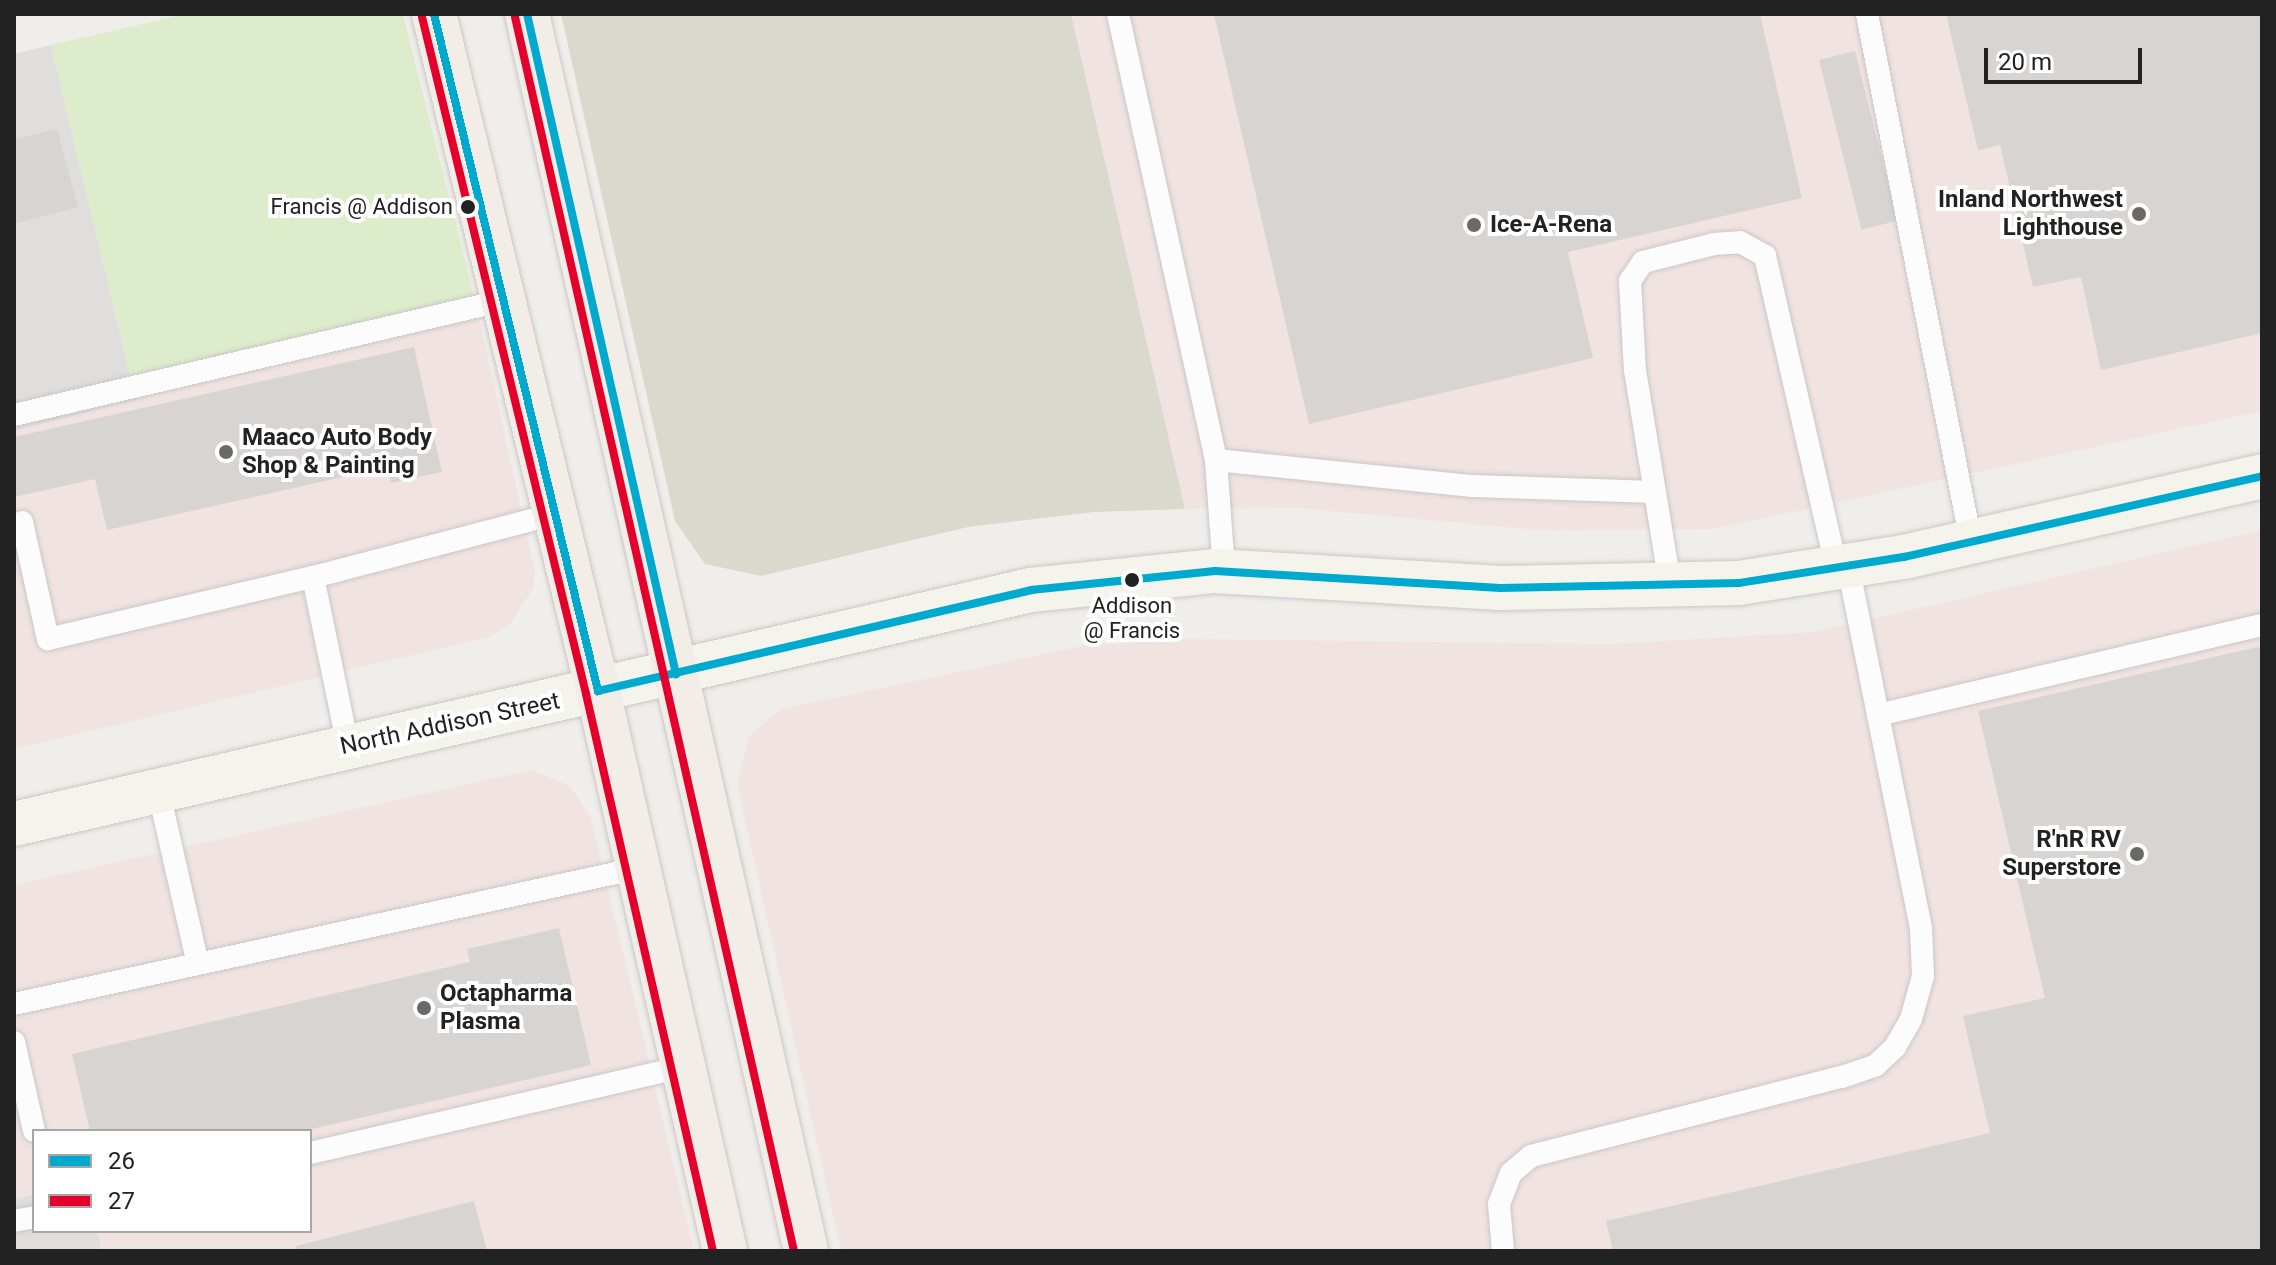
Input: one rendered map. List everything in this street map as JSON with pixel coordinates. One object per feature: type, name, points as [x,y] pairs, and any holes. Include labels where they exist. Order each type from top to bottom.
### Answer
[{"type":"main road","points":[[434,14],[598,691],[725,1251]]},
{"type":"main road","points":[[527,14],[806,1251]]},
{"type":"street","name":"North Addison Street","points":[[14,824],[1031,590],[1224,571],[1500,588],[1739,583],[1971,542],[2262,476]]},
{"type":"lane","points":[[1118,14],[1216,460],[1224,571]]},
{"type":"lane","points":[[1867,14],[1971,542]]},
{"type":"lane","points":[[1503,1251],[1499,1204],[1511,1173],[1531,1156],[1842,1077],[1876,1065],[1895,1047],[1911,1019],[1923,976],[1921,928],[1878,715],[1765,256],[1756,246],[1714,244],[1643,262],[1632,270],[1635,371],[1670,584]]},
{"type":"lane","points":[[14,415],[505,300]]},
{"type":"lane","points":[[1216,460],[1473,486],[1655,492]]},
{"type":"lane","points":[[22,522],[48,639],[313,577],[555,514]]},
{"type":"lane","points":[[313,577],[348,746]]},
{"type":"lane","points":[[1878,715],[2262,625]]},
{"type":"lane","points":[[159,793],[198,964]]},
{"type":"lane","points":[[14,1004],[639,868]]},
{"type":"lane","points":[[14,1042],[33,1129]]},
{"type":"lane","points":[[312,1153],[683,1067]]},
{"type":"shaded area","points":[[561,14],[1071,14],[1185,509],[1094,512],[968,527],[761,576],[705,564],[675,521]]},
{"type":"shaded area","points":[[1071,14],[2262,14],[2262,411],[1713,529],[1538,530],[1297,508],[1185,509]]},
{"type":"shaded area","points":[[51,45],[136,400],[14,431],[14,54]]},
{"type":"shaded area","points":[[478,312],[535,572],[534,587],[509,625],[489,637],[14,749],[14,431]]},
{"type":"shaded area","points":[[2262,530],[2262,1251],[841,1251],[737,784],[749,736],[781,709],[1082,646],[1178,639],[1611,644],[1814,632]]},
{"type":"shaded area","points":[[531,770],[570,786],[591,818],[694,1251],[102,1251],[98,1233],[312,1233],[312,1129],[32,1129],[32,1194],[14,1199],[14,885]]},
{"type":"shaded area","points":[[32,1194],[32,1233],[98,1233],[102,1251],[14,1251],[14,1199]]},
{"type":"green space","points":[[186,14],[403,14],[478,312],[136,400],[51,45]]},
{"type":"building","name":"Ice-A-Rena","points":[[1214,14],[1760,14],[1802,198],[1568,252],[1593,358],[1309,424]]},
{"type":"building","name":"Inland Northwest Lighthouse","points":[[1946,14],[2262,14],[2262,333],[2101,370],[2081,277],[2033,287],[2000,145],[1978,150]]},
{"type":"building","points":[[1855,51],[1897,221],[1861,230],[1819,60]]},
{"type":"building","points":[[57,129],[78,207],[14,224],[14,140]]},
{"type":"building","name":"Maaco Auto Body Shop & Painting","points":[[414,347],[442,472],[391,483],[387,467],[107,530],[95,479],[14,497],[14,437]]},
{"type":"building","name":"R'nR RV Superstore","points":[[2262,646],[2262,1251],[1613,1251],[1606,1221],[1990,1133],[1963,1016],[2045,998],[1978,711]]},
{"type":"building","name":"Octapharma Plasma","points":[[559,928],[591,1065],[312,1129],[90,1129],[72,1054],[470,962],[467,949]]},
{"type":"building","points":[[474,1201],[487,1251],[297,1251],[296,1246]]},
{"type":"transit line","name":"26","points":[[434,14],[598,691],[1031,590],[1215,571],[1500,588],[1739,583],[1904,557],[2262,476]]},
{"type":"transit line","name":"26","points":[[527,14],[676,674]]},
{"type":"transit line","name":"27","points":[[422,17],[586,694],[713,1251]]},
{"type":"transit line","name":"27","points":[[515,17],[794,1251]]},
{"type":"place","name":"Francis @ Addison","points":[[468,207]]},
{"type":"place","name":"Inland Northwest Lighthouse","points":[[2139,214]]},
{"type":"place","name":"Ice-A-Rena","points":[[1474,225]]},
{"type":"place","name":"Maaco Auto Body Shop & Painting","points":[[226,452]]},
{"type":"place","name":"Addison @ Francis","points":[[1132,580]]},
{"type":"place","name":"R'nR RV Superstore","points":[[2137,854]]},
{"type":"place","name":"Octapharma Plasma","points":[[424,1008]]}]
